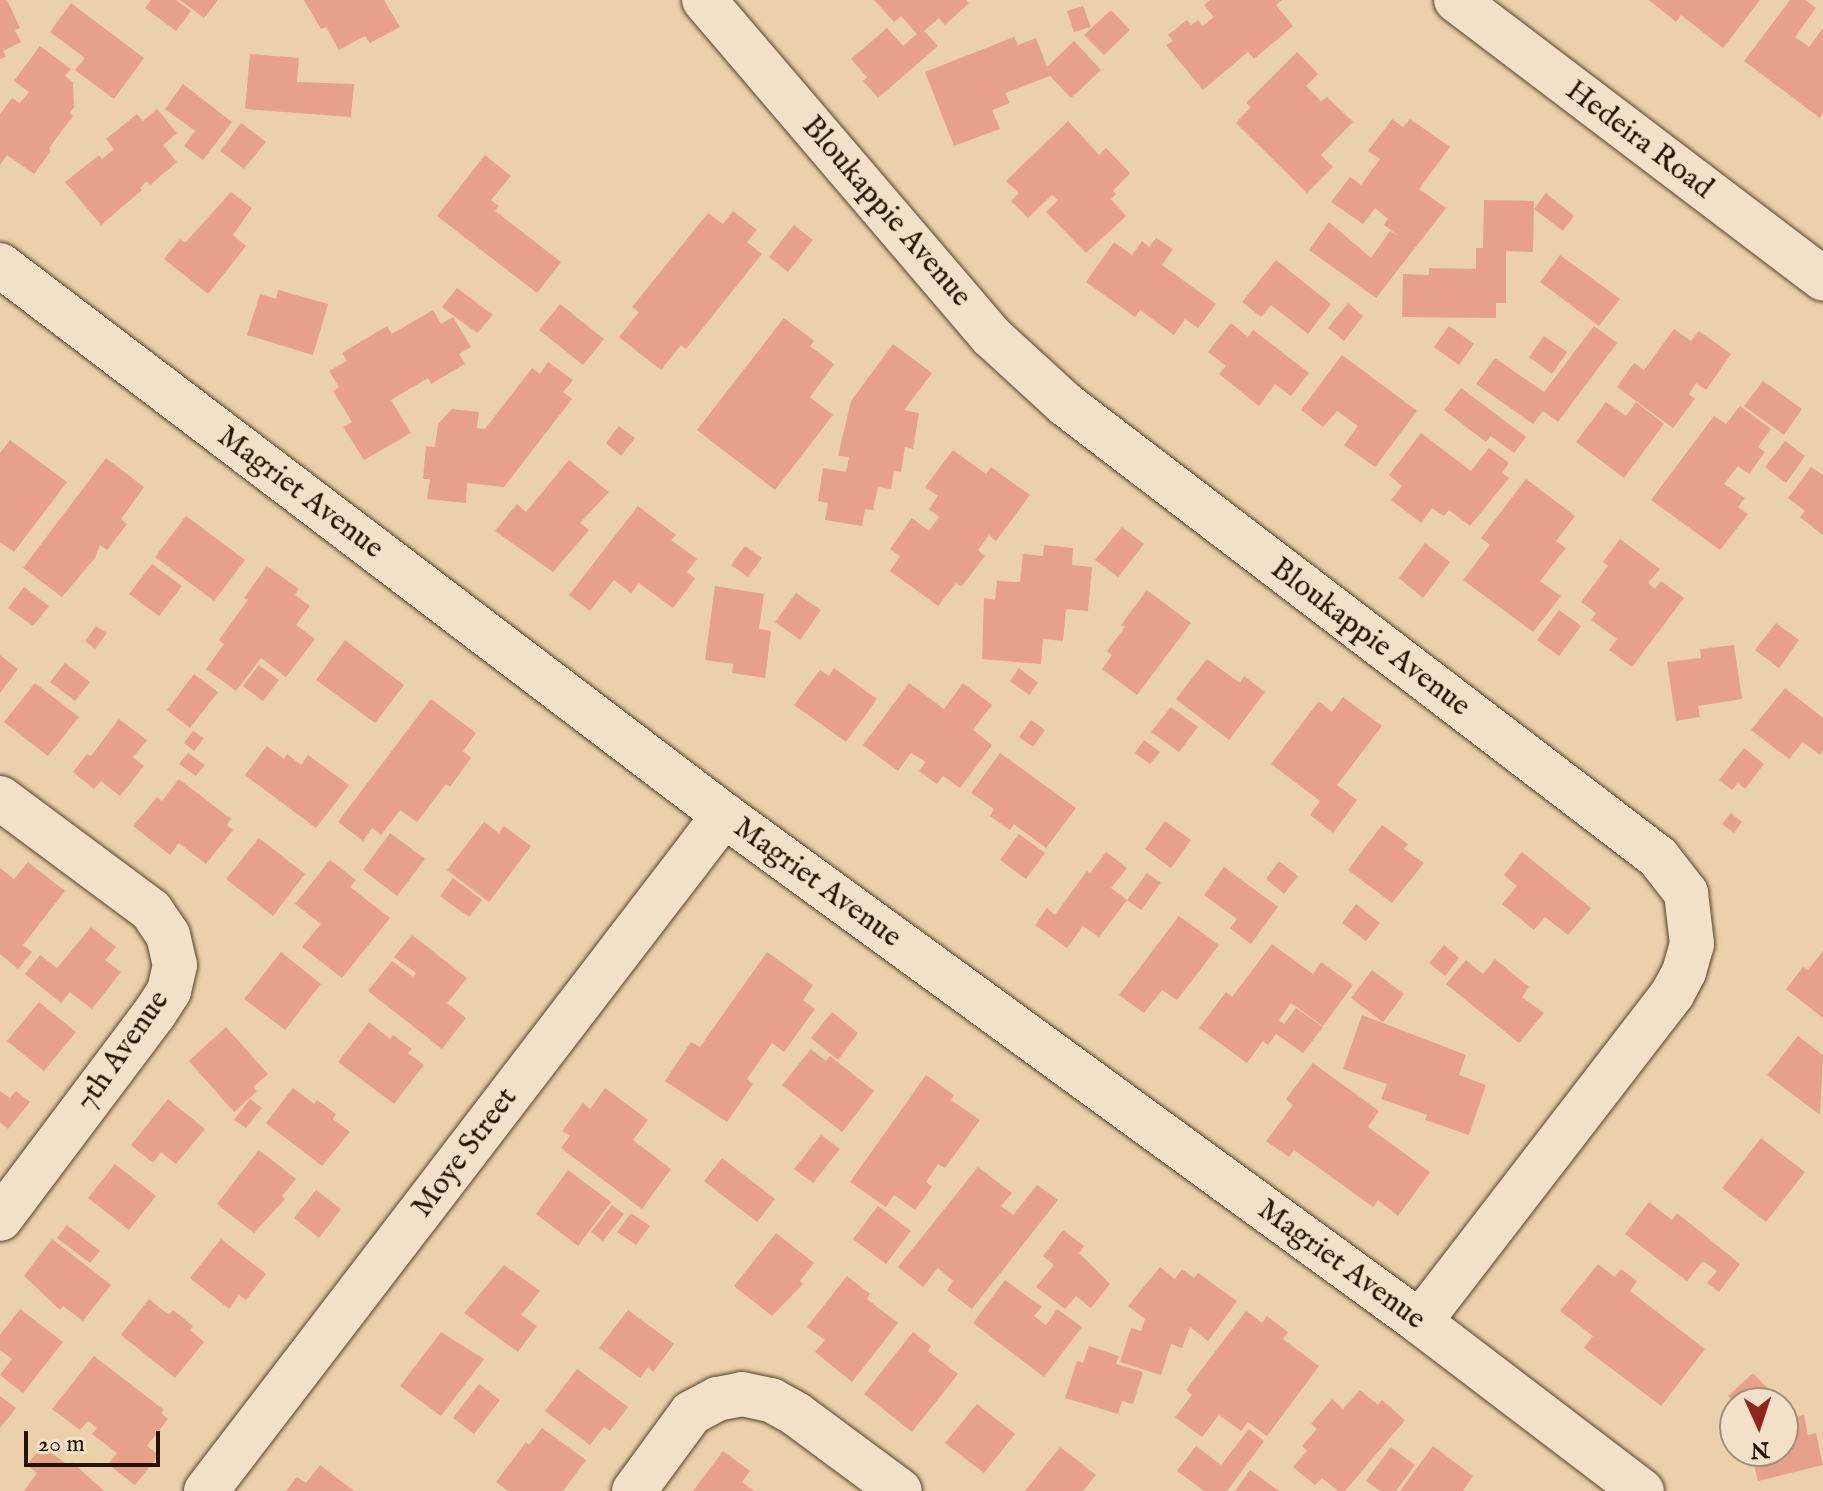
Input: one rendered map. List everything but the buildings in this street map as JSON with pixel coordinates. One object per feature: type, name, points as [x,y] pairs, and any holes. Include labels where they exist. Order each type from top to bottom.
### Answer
[{"type":"street","name":"Bloukappie Avenue","points":[[704,0],[992,337],[1065,404],[1658,857],[1686,893],[1692,944],[1684,972],[1673,993],[1420,1322]]},
{"type":"street","name":"Hedeira Road","points":[[1456,0],[1823,279]]},
{"type":"street","name":"Magriet Avenue","points":[[0,265],[724,815],[1420,1322],[1642,1491]]},
{"type":"street","name":"7th Avenue","points":[[0,798],[151,910],[168,935],[175,965],[169,991],[154,1014],[0,1219]]},
{"type":"street","name":"Moye Street","points":[[206,1491],[724,815]]},
{"type":"street","points":[[634,1491],[691,1413],[717,1399],[742,1394],[771,1400],[796,1414],[900,1491]]}]
